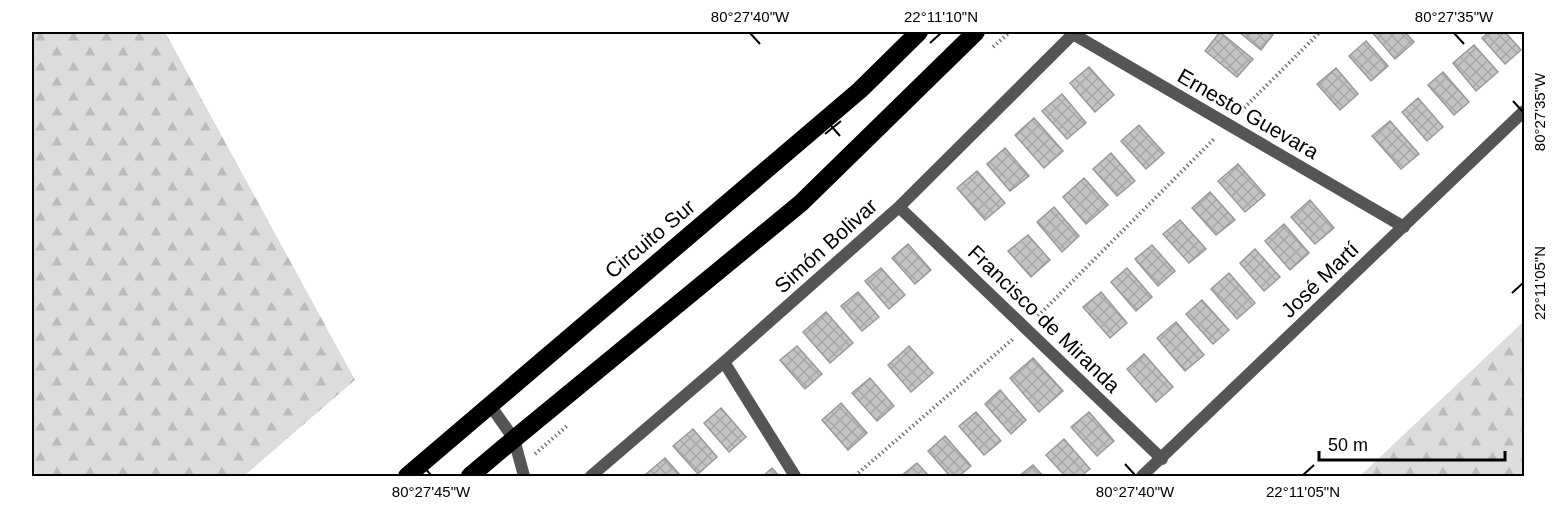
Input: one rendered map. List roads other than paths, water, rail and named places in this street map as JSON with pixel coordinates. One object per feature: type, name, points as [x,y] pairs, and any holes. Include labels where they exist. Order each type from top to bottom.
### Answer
[{"type":"highway","name":"Circuito Sur","points":[[406,477],[860,90],[919,32]]},
{"type":"highway","points":[[470,477],[801,203],[976,32]]},
{"type":"street","name":"Ernesto Guevara","points":[[1074,33],[1404,227]]},
{"type":"street","name":"Simón Bolivar","points":[[591,477],[899,207],[1074,33]]},
{"type":"street","name":"José Martí","points":[[1142,477],[1524,111]]},
{"type":"street","name":"Francisco de Miranda","points":[[899,207],[1162,459]]},
{"type":"street","points":[[724,362],[795,477]]},
{"type":"street","points":[[490,405],[514,439],[524,477]]}]
